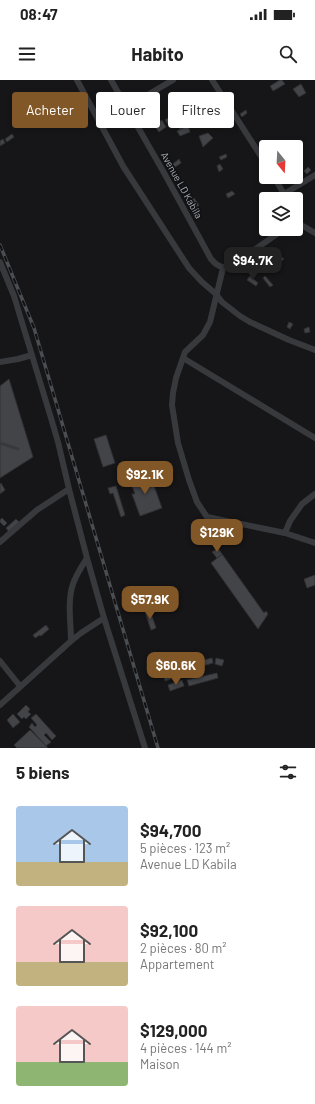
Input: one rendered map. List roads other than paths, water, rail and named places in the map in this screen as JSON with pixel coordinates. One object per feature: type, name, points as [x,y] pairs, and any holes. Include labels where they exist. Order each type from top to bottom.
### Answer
[{"type":"street","points":[[77,80],[96,116]]},
{"type":"street","name":"Avenue LD Kabila","points":[[111,80],[118,92]]},
{"type":"street","points":[[153,92],[173,80]]},
{"type":"street","points":[[212,80],[259,153]]},
{"type":"street","points":[[103,128],[122,166],[188,268],[216,294],[222,302],[250,322],[288,340],[315,350]]},
{"type":"street","name":"Avenue LD Kabila","points":[[138,128],[212,259],[216,265],[223,268]]},
{"type":"street","points":[[292,192],[315,175]]},
{"type":"street","points":[[303,226],[315,233]]},
{"type":"street","points":[[274,236],[230,267],[223,268],[210,322],[203,335],[189,347],[183,358],[176,378],[172,405],[178,443],[189,480],[197,502],[207,517],[285,533],[315,543]]},
{"type":"street","points":[[0,262],[14,296],[58,442],[87,558],[104,618],[145,748]]},
{"type":"street","points":[[0,362],[32,355]]},
{"type":"street","points":[[183,358],[315,438]]},
{"type":"street","points":[[0,542],[37,510],[69,489]]},
{"type":"street","points":[[285,533],[290,522],[302,504],[315,494]]},
{"type":"street","points":[[71,641],[70,595],[73,582],[87,558]]},
{"type":"street","points":[[0,705],[71,641],[104,618]]},
{"type":"street","points":[[0,661],[20,686]]},
{"type":"lane","points":[[0,443],[18,449]]},
{"type":"railway","points":[[0,245],[34,328],[158,748]]}]
